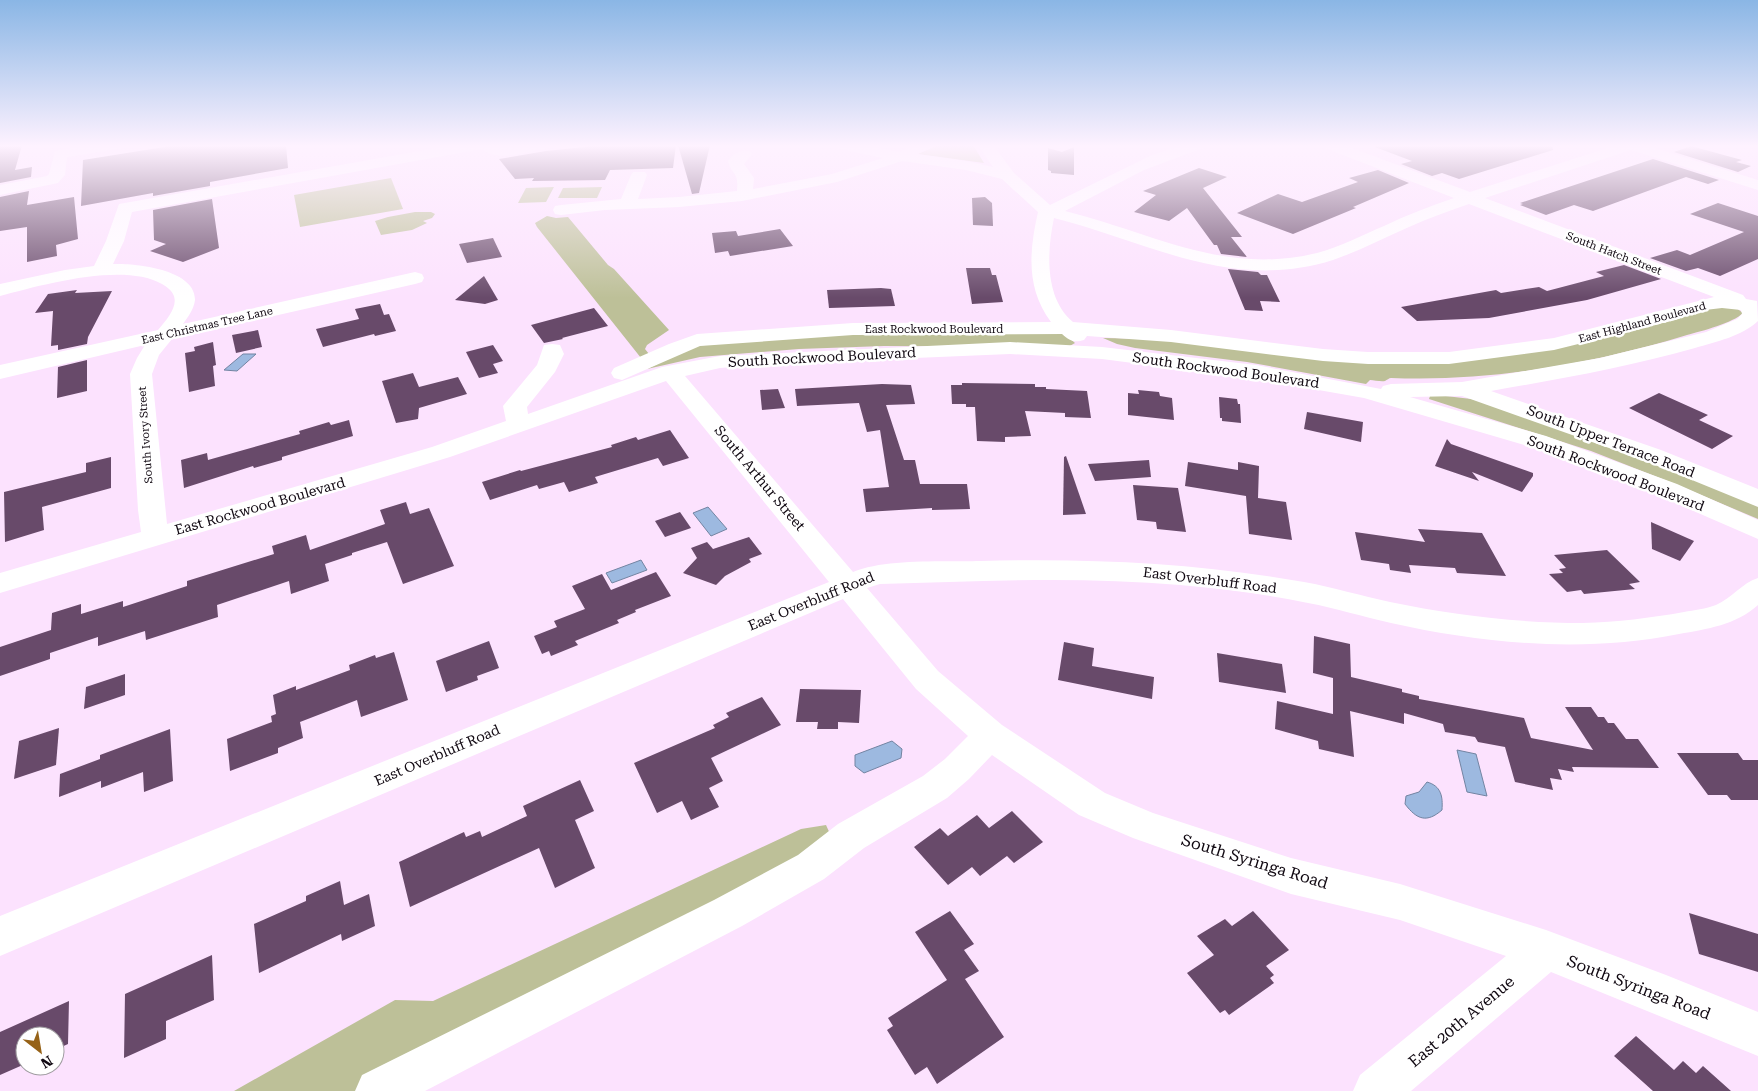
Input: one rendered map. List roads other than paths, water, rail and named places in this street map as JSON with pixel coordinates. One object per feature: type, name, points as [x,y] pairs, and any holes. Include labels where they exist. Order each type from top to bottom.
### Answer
[{"type":"street","points":[[101,270],[115,241],[125,208],[193,196]]},
{"type":"street","points":[[627,205],[631,196]]},
{"type":"street","points":[[561,210],[734,196]]},
{"type":"street","points":[[1030,196],[1047,211],[1075,217],[1166,250],[1214,260],[1247,264],[1302,261],[1325,256],[1358,244],[1390,228],[1476,196]]},
{"type":"street","points":[[1047,211],[1073,203],[1085,196]]},
{"type":"street","name":"South Hatch Street","points":[[1464,196],[1755,304]]},
{"type":"street","points":[[1047,211],[1041,234],[1038,260],[1040,276],[1050,304],[1066,328],[1102,353]]},
{"type":"street","name":"South Ivory Street","points":[[0,290],[51,278],[101,270],[132,270],[153,274],[170,278],[180,287],[185,298],[183,308],[177,319],[162,335],[148,355],[142,374],[149,492],[156,537]]},
{"type":"street","name":"East Christmas Tree Lane","points":[[0,372],[415,278]]},
{"type":"street","name":"East Highland Boulevard","points":[[1368,358],[1449,358],[1498,353],[1554,344],[1602,333],[1702,305],[1722,302],[1755,304]]},
{"type":"street","points":[[1367,392],[1462,389],[1600,365],[1661,351],[1713,336],[1744,323],[1752,316],[1755,304]]},
{"type":"street","name":"East Rockwood Boulevard","points":[[518,425],[656,356],[697,340],[794,332],[853,329],[1066,328],[1171,336],[1324,355],[1368,358]]},
{"type":"street","name":"South Rockwood Boulevard","points":[[670,372],[720,362],[850,354],[1010,348],[1102,353],[1256,372],[1367,392],[1537,441],[1668,490],[1758,530]]},
{"type":"street","points":[[518,425],[514,406],[547,367],[553,354],[552,350]]},
{"type":"street","name":"East Rockwood Boulevard","points":[[0,583],[441,452],[670,372]]},
{"type":"street","name":"South Arthur Street","points":[[670,372],[849,584]]},
{"type":"street","name":"South Upper Terrace Road","points":[[1462,389],[1652,455],[1758,499]]},
{"type":"street","name":"East Overbluff Road","points":[[0,936],[849,584],[880,574],[1063,569],[1140,572],[1217,579],[1306,592],[1402,615],[1480,628],[1547,633],[1612,632],[1669,627],[1718,615],[1734,608],[1758,588]]},
{"type":"street","name":"South Syringa Road","points":[[849,584],[928,680],[990,735],[1092,804],[1146,827],[1291,876],[1400,902],[1546,950],[1758,1034]]},
{"type":"street","points":[[378,1091],[728,913],[811,867],[851,836],[935,787],[957,770],[990,735]]},
{"type":"street","name":"East 20th Avenue","points":[[1376,1091],[1546,950]]},
{"type":"water","points":[[243,354],[256,354],[237,371],[224,370]]},
{"type":"water","points":[[708,507],[727,529],[711,536],[693,513]]},
{"type":"water","points":[[641,560],[647,570],[612,583],[606,573]]},
{"type":"water","points":[[892,741],[902,749],[901,758],[864,773],[855,766],[855,755]]},
{"type":"water","points":[[1457,750],[1476,754],[1487,796],[1467,792]]},
{"type":"water","points":[[1427,782],[1435,786],[1440,792],[1442,810],[1432,817],[1422,818],[1414,814],[1405,804],[1406,796],[1419,792]]}]
